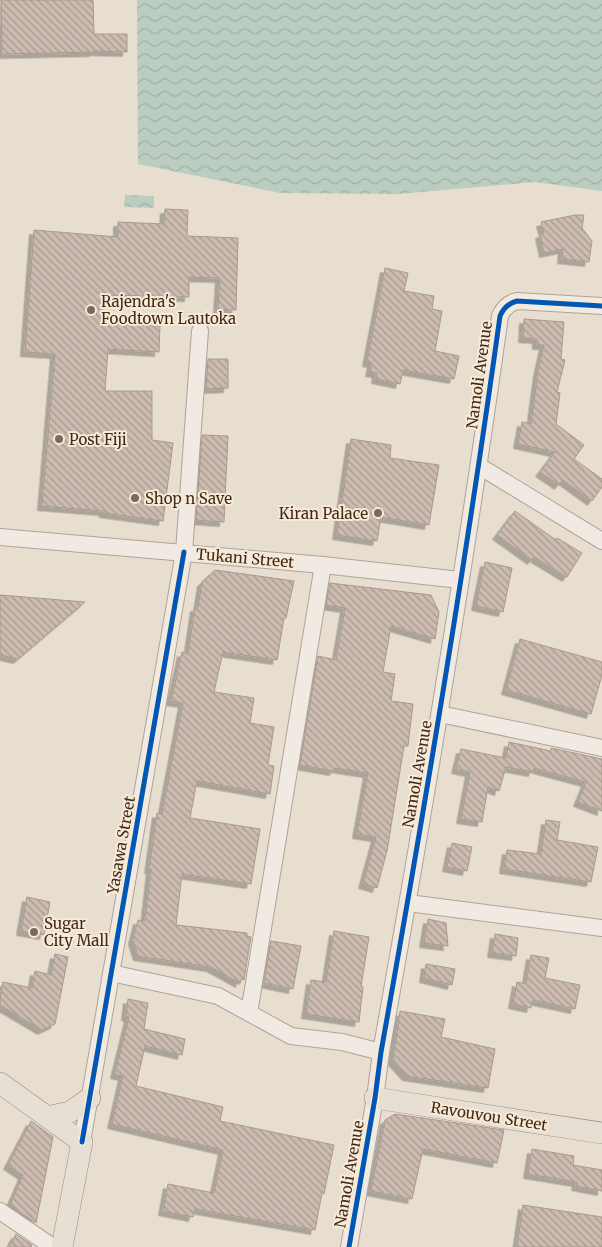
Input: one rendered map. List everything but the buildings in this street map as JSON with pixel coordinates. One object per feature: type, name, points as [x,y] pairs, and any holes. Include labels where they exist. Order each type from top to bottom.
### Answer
[{"type":"main road","points":[[0,1082],[82,1142]]},
{"type":"main road","points":[[47,1117],[70,1112],[90,1098]]},
{"type":"main road","name":"Ravouvou Street","points":[[375,1098],[602,1133]]},
{"type":"main road","name":"Yasawa Street","points":[[62,1247],[82,1142]]},
{"type":"street","name":"Namoli Avenue","points":[[349,1247],[440,714],[479,466],[500,316],[506,307],[517,301],[602,306]]},
{"type":"street","name":"Yasawa Street","points":[[82,1142],[184,552],[200,331]]},
{"type":"street","points":[[479,466],[602,541]]},
{"type":"street","name":"Tukani Street","points":[[0,537],[184,552],[460,580]]},
{"type":"street","points":[[250,1013],[323,565]]},
{"type":"street","points":[[440,714],[602,748]]},
{"type":"street","points":[[408,903],[602,928]]},
{"type":"street","points":[[111,973],[218,996],[291,1036],[342,1042],[381,1052]]},
{"type":"street","points":[[0,1211],[53,1247]]},
{"type":"water","points":[[137,0],[602,0],[602,191],[535,182],[399,194],[280,193],[138,164]]},
{"type":"water","points":[[125,195],[154,196],[154,208],[124,207]]},
{"type":"cycle path","points":[[349,1247],[444,684],[500,316],[511,303],[517,301],[602,306]]},
{"type":"cycle path","points":[[82,1142],[184,552]]},
{"type":"place","name":"Rajendra's Foodtown Lautoka","points":[[91,310]]},
{"type":"place","name":"Post Fiji","points":[[59,439]]},
{"type":"place","name":"Shop n Save","points":[[135,498]]},
{"type":"place","name":"Kiran Palace","points":[[378,513]]},
{"type":"place","name":"Sugar City Mall","points":[[34,932]]}]
